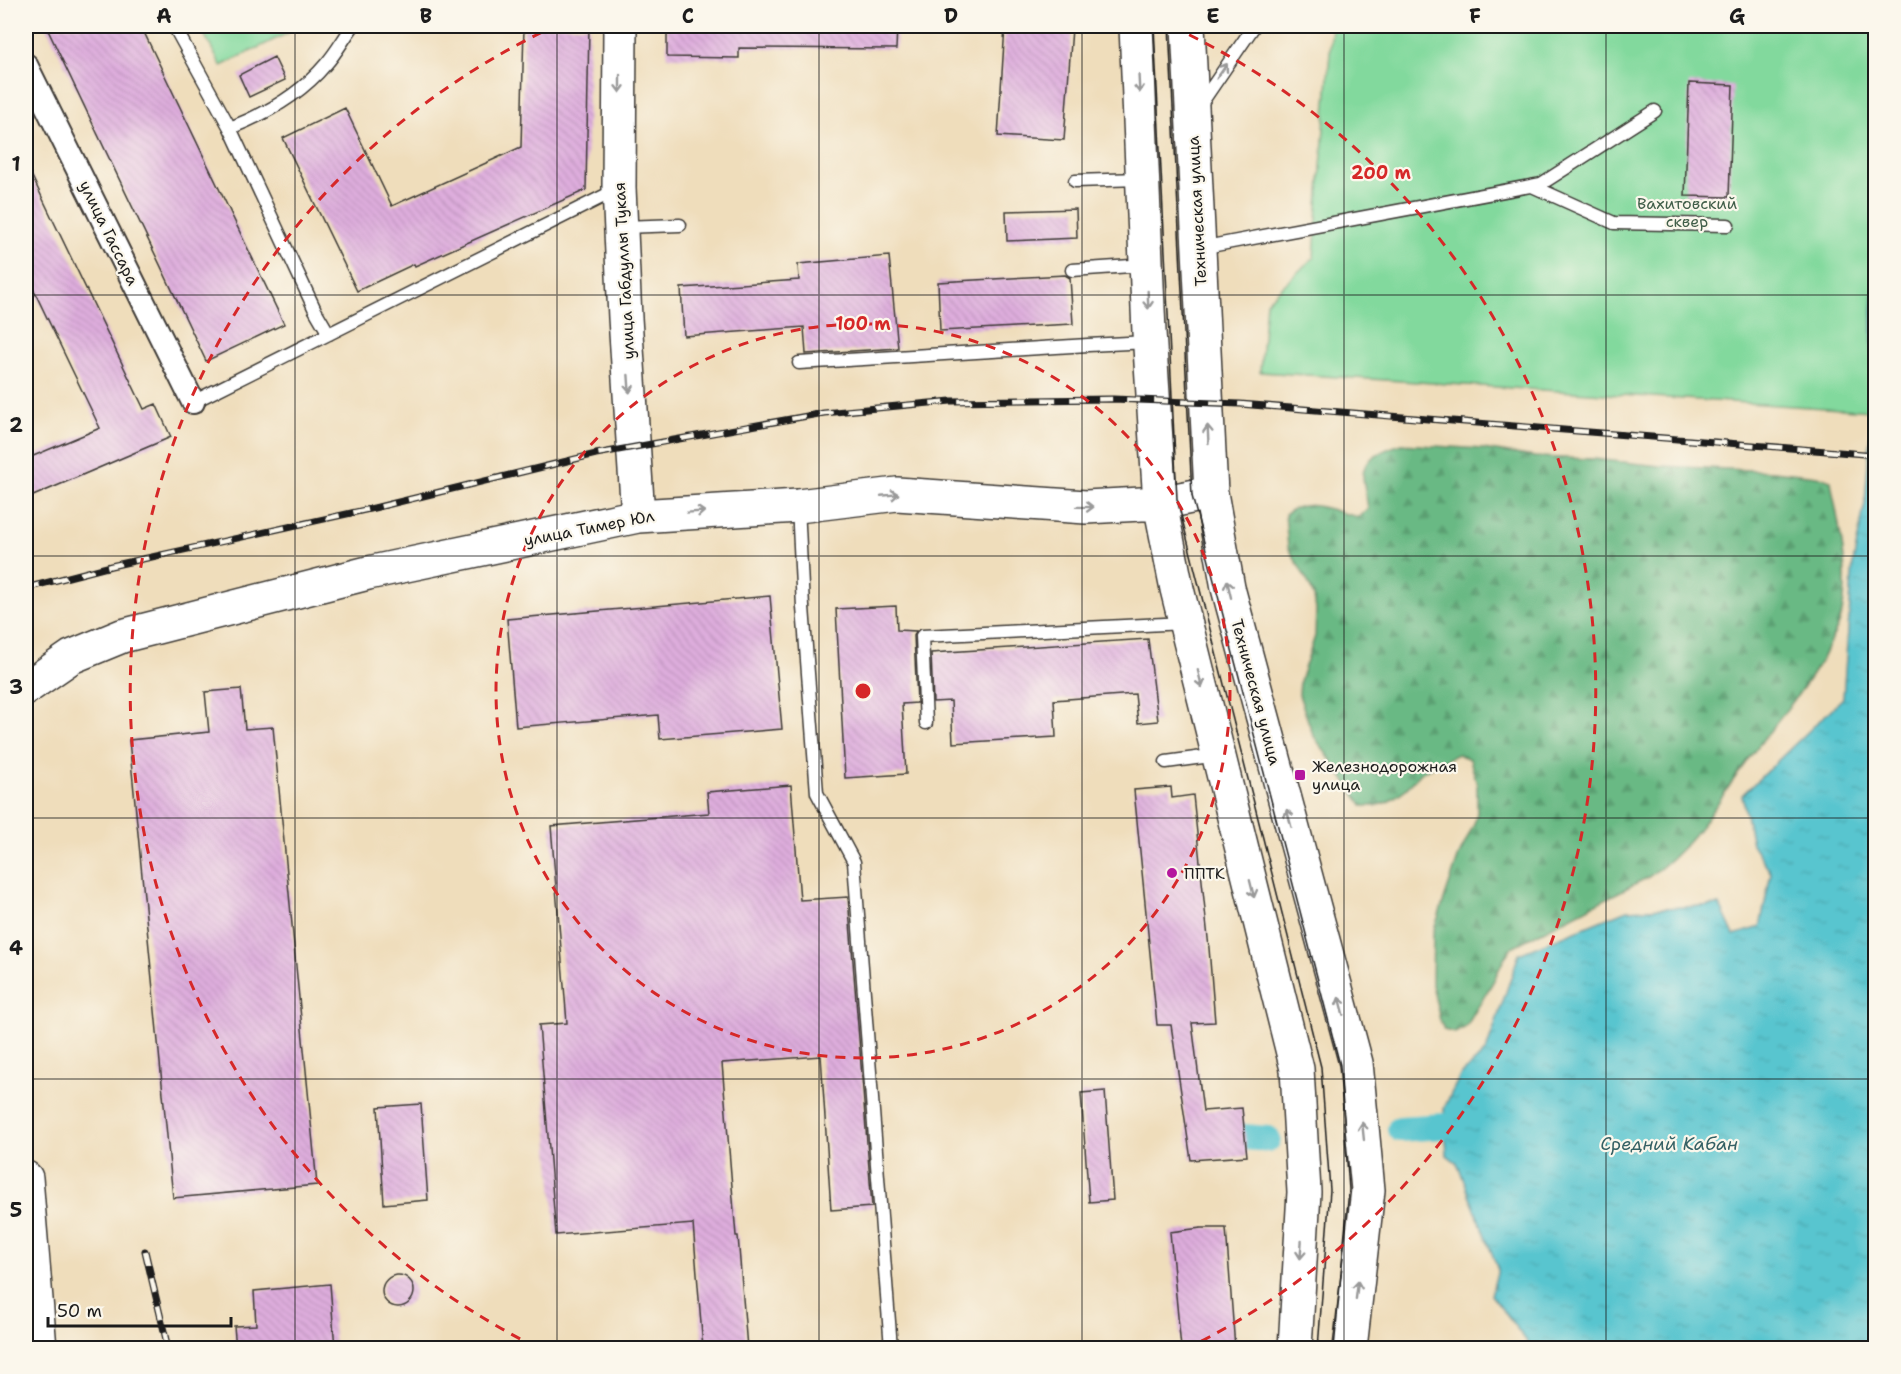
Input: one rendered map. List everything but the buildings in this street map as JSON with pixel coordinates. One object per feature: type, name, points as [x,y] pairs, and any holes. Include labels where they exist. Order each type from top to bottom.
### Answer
[{"type":"main road","name":"улица Габдуллы Тукая","points":[[620,26],[619,188],[638,516]]},
{"type":"main road","points":[[1136,26],[1150,342],[1160,503],[1177,589],[1297,1070],[1304,1192],[1295,1348]]},
{"type":"main road","name":"Техническая улица","points":[[1188,26],[1211,493],[1228,588],[1356,1063],[1368,1190],[1350,1348]]},
{"type":"main road","name":"улица Тимер Юл","points":[[26,688],[71,657],[122,636],[368,573],[638,516],[798,506],[897,494],[1086,507],[1160,503],[1211,493]]},
{"type":"main road","points":[[26,1178],[40,1348]]},
{"type":"street","name":"улица Гассара","points":[[26,65],[193,402]]},
{"type":"lane","points":[[174,26],[230,128],[315,310],[329,334]]},
{"type":"lane","points":[[230,128],[258,117],[299,90],[327,64],[353,26]]},
{"type":"lane","points":[[1192,119],[1254,26]]},
{"type":"lane","points":[[1198,248],[1541,184],[1655,111]]},
{"type":"lane","points":[[1075,181],[1144,179]]},
{"type":"lane","points":[[1533,186],[1614,223],[1728,225]]},
{"type":"lane","points":[[193,402],[619,188]]},
{"type":"lane","points":[[621,227],[681,225]]},
{"type":"lane","points":[[1072,270],[1147,265]]},
{"type":"lane","points":[[799,363],[1150,342]]},
{"type":"lane","points":[[798,506],[817,793],[854,862],[891,1348]]},
{"type":"lane","points":[[926,723],[922,636],[1185,622]]},
{"type":"lane","points":[[1166,762],[1219,755]]},
{"type":"green space","points":[[200,26],[284,26],[288,33],[221,66]]},
{"type":"green space","name":"Вахитовский сквер","points":[[1332,26],[1875,26],[1876,274],[1872,311],[1872,411],[1260,372],[1266,302],[1314,257]]},
{"type":"green space","points":[[1402,444],[1483,449],[1535,457],[1773,471],[1818,476],[1831,481],[1845,566],[1841,617],[1821,660],[1804,687],[1693,836],[1680,851],[1650,876],[1512,947],[1466,1027],[1455,1033],[1444,1030],[1432,985],[1433,933],[1458,858],[1477,813],[1477,785],[1470,759],[1457,754],[1422,772],[1406,789],[1388,802],[1375,806],[1363,806],[1313,735],[1299,695],[1300,681],[1315,636],[1316,610],[1309,584],[1288,547],[1285,514],[1303,506],[1312,506],[1359,517],[1368,509],[1363,475],[1367,463],[1377,454]]},
{"type":"water","name":"Средний Кабан","points":[[1875,274],[1875,1348],[1532,1348],[1491,1295],[1498,1269],[1457,1163],[1447,1155],[1444,1108],[1460,1076],[1486,1051],[1519,954],[1627,910],[1720,905],[1734,935],[1760,927],[1771,873],[1752,844],[1742,795],[1843,698],[1853,563],[1865,503],[1872,411],[1872,311]]},
{"type":"waterway","points":[[1400,1129],[1445,1126]]},
{"type":"waterway","points":[[1245,1137],[1268,1139]]},
{"type":"tram line","points":[[1154,26],[1177,499],[1321,1067],[1330,1190],[1318,1348]]},
{"type":"tram line","points":[[1169,26],[1192,496],[1340,1065],[1349,1190],[1334,1348]]},
{"type":"railway","points":[[26,588],[111,566],[374,508],[596,454],[824,413],[951,401],[1113,399],[1240,404],[1876,455]]},
{"type":"railway","points":[[145,1251],[168,1348]]},
{"type":"place","name":"Железнодорожная улица","points":[[1300,775]]},
{"type":"place","name":"ППТК","points":[[1172,873]]}]
